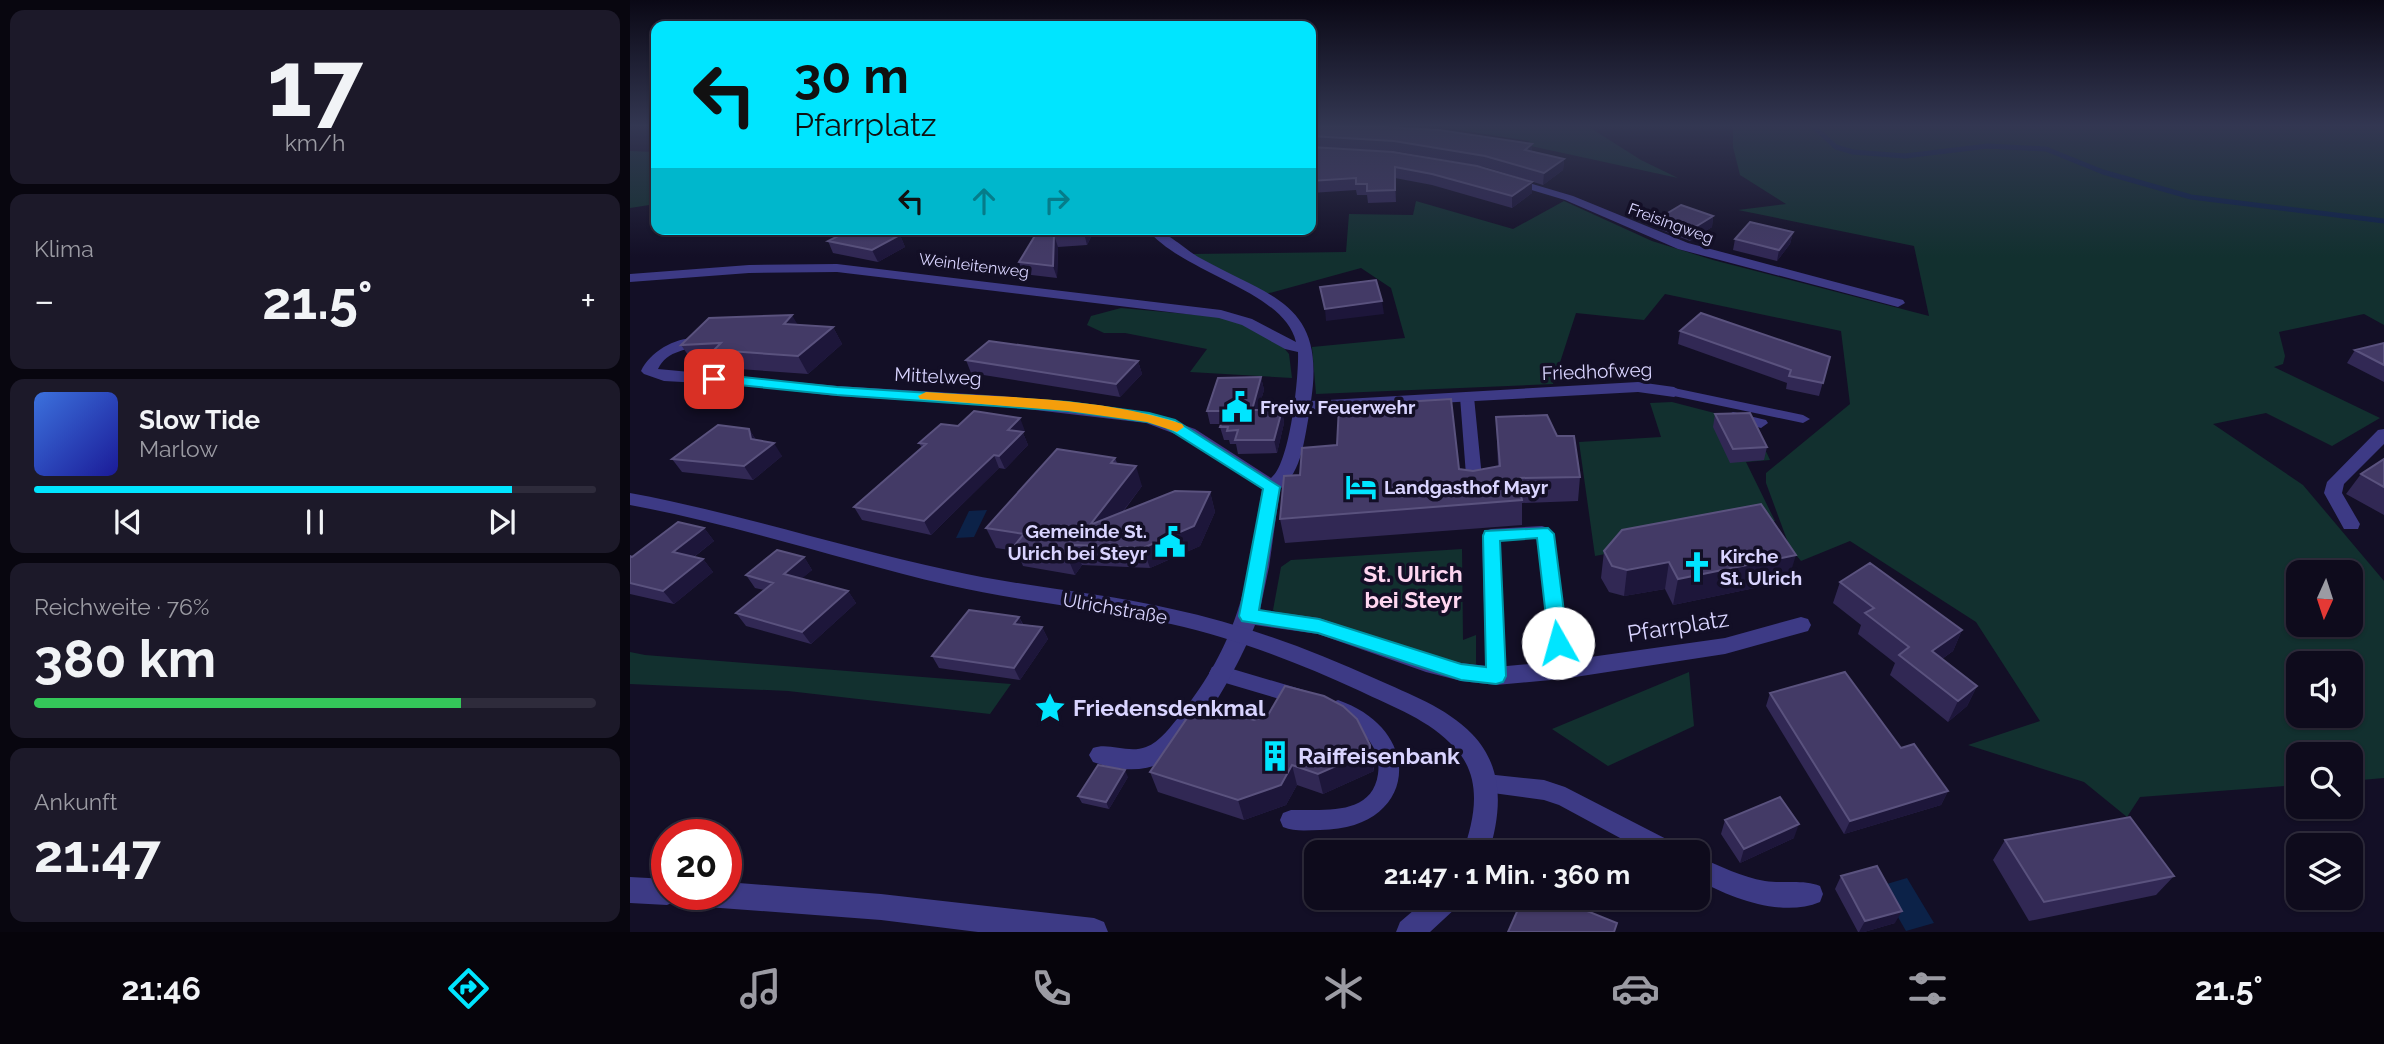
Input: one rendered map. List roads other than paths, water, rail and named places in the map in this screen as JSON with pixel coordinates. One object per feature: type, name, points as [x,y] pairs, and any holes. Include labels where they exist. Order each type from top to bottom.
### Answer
[{"type":"street","name":"Freisingweg","points":[[1491,175],[1569,198],[1683,246],[1898,303]]},
{"type":"street","points":[[1101,755],[1137,760],[1155,755],[1169,746],[1191,721],[1220,673],[1244,625],[1271,487],[1284,477],[1289,465],[1307,375],[1303,335],[1293,319],[1275,305],[1173,248],[1159,235]]},
{"type":"street","name":"Weinleitenweg","points":[[630,278],[806,267],[880,271],[1221,314],[1247,323],[1290,346],[1305,348]]},
{"type":"street","name":"Mittelweg","points":[[702,342],[667,351],[653,361],[649,371],[664,376],[739,380],[837,391],[1002,401],[1149,418],[1189,433],[1271,487]]},
{"type":"street","name":"Friedhofweg","points":[[1301,406],[1638,387],[1674,392]]},
{"type":"street","points":[[2351,524],[2333,493],[2336,482],[2384,434]]},
{"type":"street","name":"Ulrichstraße","points":[[630,499],[730,519],[948,577],[1181,620],[1244,625],[1451,727],[1466,741],[1478,758],[1486,785],[1486,813],[1479,840]]},
{"type":"street","name":"Pfarrplatz","points":[[1244,625],[1319,626],[1426,663],[1461,672],[1496,676],[1562,670],[1725,646],[1801,625]]},
{"type":"street","points":[[630,890],[651,891]]},
{"type":"street","points":[[742,897],[881,907],[1094,932]]},
{"type":"street","points":[[1410,932],[1435,910]]},
{"type":"lane","points":[[1674,392],[1802,419]]},
{"type":"lane","name":"Friedhofweg","points":[[1674,392],[1675,397],[1683,402],[1761,424]]},
{"type":"lane","points":[[1467,397],[1475,488]]},
{"type":"lane","points":[[1496,676],[1492,536],[1542,532],[1545,534],[1562,670]]},
{"type":"lane","points":[[1220,673],[1343,711],[1366,723],[1380,737],[1388,754],[1390,772],[1376,803],[1360,814],[1341,818],[1291,820]]},
{"type":"lane","points":[[1486,785],[1544,790],[1565,797],[1646,840]]},
{"type":"lane","points":[[1710,873],[1765,894],[1811,894]]},
{"type":"water","points":[[987,510],[974,537],[956,538],[969,511]]},
{"type":"water","points":[[1907,878],[1934,923],[1906,931],[1880,886]]},
{"type":"waterway","points":[[2099,170],[2191,197],[2384,221]]},
{"type":"place","name":"Freiw. Feuerwehr","points":[[1237,407]]},
{"type":"place","name":"Landgasthof Mayr","points":[[1361,487]]},
{"type":"place","name":"Gemeinde St. Ulrich bei Steyr","points":[[1170,542]]},
{"type":"place","name":"Kirche St. Ulrich","points":[[1697,567]]},
{"type":"place","name":"Friedensdenkmal","points":[[1050,708]]},
{"type":"place","name":"Raiffeisenbank","points":[[1275,756]]},
{"type":"district","name":"St. Ulrich bei Steyr","points":[[1413,587]]}]
